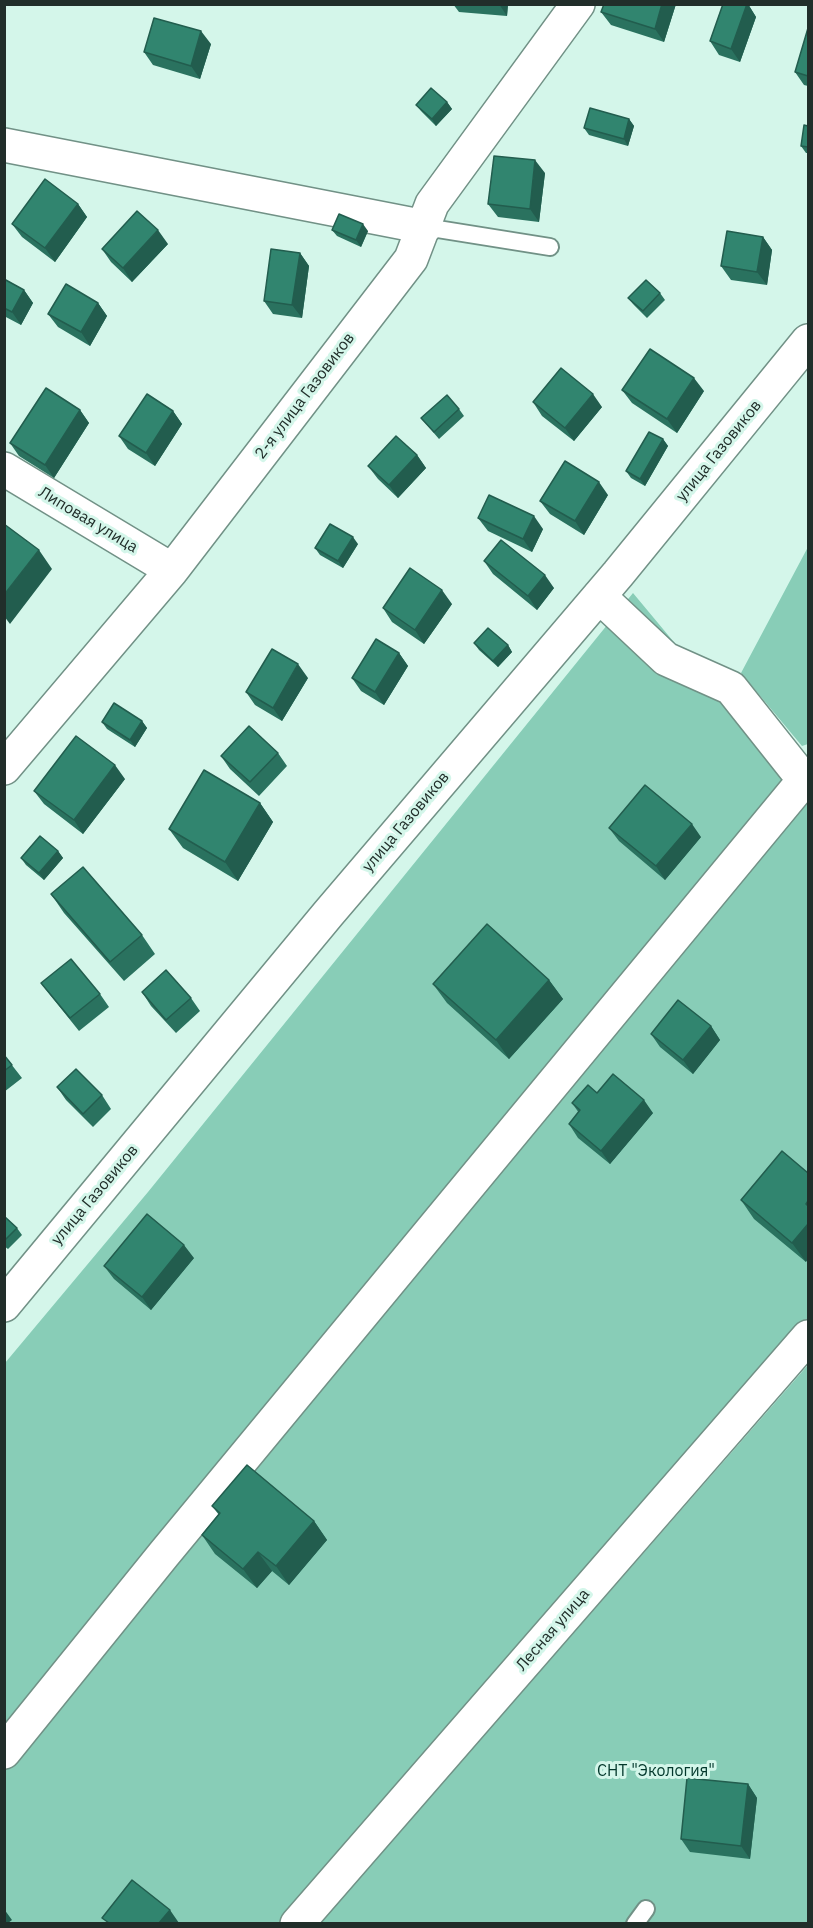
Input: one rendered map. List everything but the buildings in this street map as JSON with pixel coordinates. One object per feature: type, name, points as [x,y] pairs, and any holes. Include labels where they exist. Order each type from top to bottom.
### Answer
[{"type":"street","name":"2-я улица Газовиков","points":[[4,768],[172,570],[411,259],[432,204],[578,4]]},
{"type":"street","points":[[4,145],[425,227]]},
{"type":"street","name":"улица Газовиков","points":[[4,1305],[328,914],[599,596],[808,341]]},
{"type":"street","name":"Липовая улица","points":[[4,469],[172,570]]},
{"type":"street","points":[[4,1752],[164,1554],[806,780],[731,688],[666,659],[599,596]]},
{"type":"street","name":"Лесная улица","points":[[297,1923],[808,1337]]},
{"type":"lane","points":[[425,227],[550,247]]},
{"type":"lane","points":[[635,1923],[646,1909]]},
{"type":"green space","points":[[808,547],[808,744],[802,746],[741,673]]},
{"type":"green space","points":[[633,593],[808,803],[808,1344],[315,1923],[5,1924],[5,1363],[148,1192]]},
{"type":"green space","name":"СНТ \"Экология\"","points":[[808,1365],[808,1923],[320,1923]]}]
